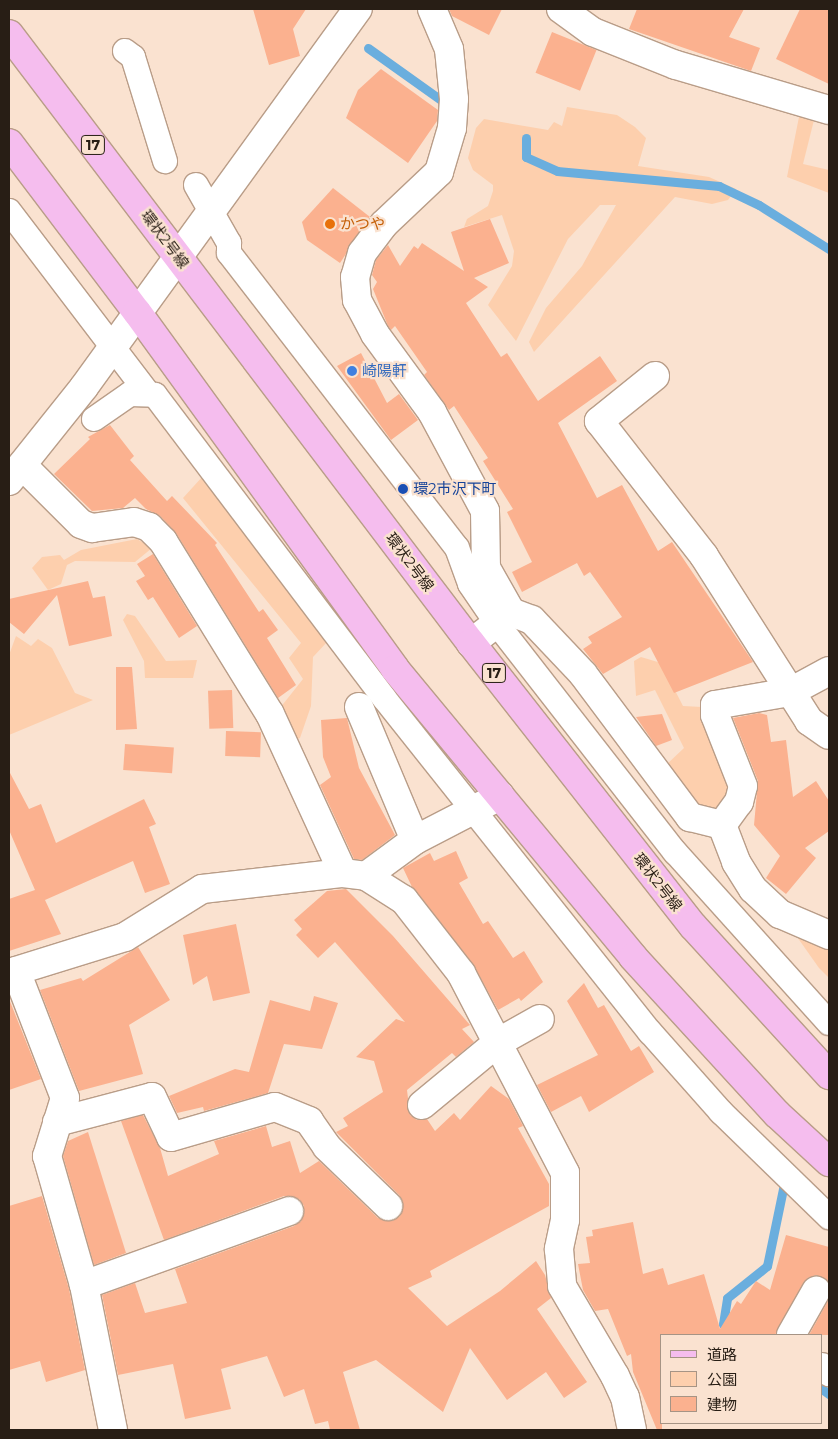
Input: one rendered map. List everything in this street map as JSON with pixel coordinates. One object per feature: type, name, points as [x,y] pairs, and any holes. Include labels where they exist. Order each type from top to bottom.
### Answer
[{"type":"main road","name":"環状2号線","points":[[9,34],[471,643],[693,926],[829,1075]]},
{"type":"main road","points":[[11,146],[137,312],[395,669],[633,957],[778,1114],[829,1162]]},
{"type":"street","points":[[358,9],[177,256],[113,347],[15,473],[81,524],[92,528],[134,522],[149,527],[163,541],[270,714],[354,875],[404,900],[450,958],[565,1173],[565,1220],[559,1249],[562,1286],[616,1376],[625,1396],[632,1430]]},
{"type":"street","points":[[432,9],[450,49],[454,98],[452,128],[439,172],[384,224],[362,253],[355,277],[357,300],[376,334],[432,412],[485,511],[486,568],[504,618]]},
{"type":"street","points":[[561,9],[593,32],[676,65],[829,110]]},
{"type":"street","points":[[125,51],[133,57],[166,161]]},
{"type":"street","points":[[196,185],[229,243],[229,253],[457,548],[470,584],[504,618],[675,852],[829,1023]]},
{"type":"street","points":[[9,211],[147,392]]},
{"type":"street","points":[[655,376],[599,421],[704,556],[809,721],[829,736]]},
{"type":"street","points":[[94,419],[130,394],[147,392],[155,395],[472,810],[650,1032],[721,1112],[829,1217]]},
{"type":"street","points":[[471,643],[504,618],[532,620],[583,674],[690,817],[722,825]]},
{"type":"street","points":[[722,825],[739,802],[743,786],[715,715],[715,705],[790,692],[829,670]]},
{"type":"street","points":[[360,707],[415,840]]},
{"type":"street","points":[[113,1430],[84,1285],[47,1156],[65,1098],[13,972],[125,937],[202,890],[354,875],[415,840],[500,796]]},
{"type":"street","points":[[722,825],[736,862],[753,889],[780,914],[829,935]]},
{"type":"street","points":[[422,1105],[497,1043],[540,1019]]},
{"type":"street","points":[[57,1122],[152,1097],[171,1137],[275,1107],[310,1121],[327,1147],[388,1206]]},
{"type":"street","points":[[84,1285],[289,1211]]},
{"type":"street","points":[[792,1334],[816,1292]]},
{"type":"green space","points":[[567,107],[617,115],[635,127],[646,138],[638,166],[709,177],[736,189],[728,200],[712,204],[675,197],[534,352],[529,342],[546,308],[582,266],[616,205],[600,205],[568,239],[516,341],[488,305],[512,266],[514,251],[502,215],[464,227],[467,219],[488,206],[493,191],[493,185],[473,170],[468,158],[476,128],[484,119],[548,130],[554,122],[562,126]]},
{"type":"green space","points":[[800,112],[814,120],[803,164],[829,170],[829,193],[787,177]]},
{"type":"green space","points":[[203,476],[328,641],[313,657],[311,706],[300,738],[286,744],[276,713],[303,679],[289,658],[301,643],[183,498]]},
{"type":"green space","points":[[137,539],[152,548],[135,562],[75,561],[67,565],[61,584],[48,590],[32,568],[42,557],[60,555],[64,560],[81,550]]},
{"type":"green space","points":[[127,614],[135,616],[166,661],[197,660],[193,678],[145,678],[144,661],[123,620]]},
{"type":"green space","points":[[16,636],[31,646],[38,639],[52,648],[75,693],[93,700],[9,735],[9,655]]},
{"type":"green space","points":[[641,657],[661,663],[683,706],[702,707],[728,779],[729,798],[713,813],[704,811],[690,800],[665,766],[684,748],[655,690],[636,696],[634,661]]},
{"type":"green space","points":[[795,934],[829,939],[829,978],[819,968]]},
{"type":"building","points":[[253,9],[306,9],[293,29],[300,56],[269,65]]},
{"type":"building","points":[[449,9],[502,9],[489,35],[452,16]]},
{"type":"building","points":[[637,9],[744,9],[729,37],[760,48],[751,71],[629,29]]},
{"type":"building","points":[[800,9],[829,9],[829,84],[776,59]]},
{"type":"building","points":[[552,32],[597,50],[580,91],[536,73]]},
{"type":"building","points":[[381,69],[438,110],[437,121],[408,163],[346,118],[358,90]]},
{"type":"building","points":[[333,188],[370,217],[340,263],[307,240],[302,222]]},
{"type":"building","points":[[490,219],[509,263],[474,278],[488,287],[466,303],[501,357],[507,353],[538,401],[600,356],[617,381],[558,423],[597,498],[622,485],[658,551],[672,542],[753,662],[674,693],[650,647],[603,674],[583,649],[592,643],[588,637],[622,617],[590,572],[584,576],[577,563],[522,592],[512,572],[532,562],[507,512],[513,509],[483,461],[488,458],[454,406],[449,410],[424,375],[427,372],[395,326],[391,330],[388,326],[373,289],[377,282],[372,275],[376,260],[388,245],[400,266],[414,246],[418,249],[422,243],[464,271],[451,232]]},
{"type":"building","points":[[361,353],[387,403],[399,394],[418,420],[391,440],[337,366]]},
{"type":"building","points":[[110,425],[134,456],[130,460],[167,501],[172,496],[217,543],[215,545],[259,612],[263,609],[278,630],[267,638],[296,685],[278,698],[176,533],[160,516],[146,509],[135,498],[123,508],[92,511],[54,474],[90,439],[88,437]]},
{"type":"building","points":[[153,554],[197,626],[179,638],[153,597],[148,600],[136,581],[145,576],[137,564]]},
{"type":"building","points":[[88,581],[93,598],[105,596],[112,636],[69,646],[57,595],[24,634],[9,622],[9,599]]},
{"type":"building","points":[[116,667],[132,667],[137,729],[116,730]]},
{"type":"building","points":[[232,690],[233,728],[209,729],[208,691]]},
{"type":"building","points":[[759,713],[767,715],[771,742],[786,740],[793,797],[816,781],[829,801],[829,831],[805,848],[816,858],[786,894],[766,878],[780,856],[754,825],[758,781],[733,718]]},
{"type":"building","points":[[662,714],[672,740],[656,746],[636,717]]},
{"type":"building","points":[[347,718],[359,768],[395,835],[362,860],[354,859],[320,785],[331,777],[323,757],[321,720]]},
{"type":"building","points":[[226,731],[261,732],[260,757],[225,756]]},
{"type":"building","points":[[125,744],[174,747],[172,773],[123,770]]},
{"type":"building","points":[[9,771],[29,809],[41,804],[56,843],[144,799],[156,824],[149,827],[170,884],[145,893],[133,861],[45,900],[61,934],[9,951],[9,899],[35,890],[9,830]]},
{"type":"building","points":[[456,851],[468,878],[459,883],[483,924],[488,921],[513,958],[524,951],[543,982],[521,1001],[519,998],[498,1010],[473,964],[412,887],[403,868],[430,853],[434,861]]},
{"type":"building","points":[[346,889],[393,936],[470,1025],[462,1029],[474,1042],[456,1057],[452,1053],[407,1090],[410,1115],[417,1120],[427,1119],[435,1131],[454,1113],[460,1120],[491,1086],[509,1099],[523,1126],[518,1128],[549,1184],[549,1206],[430,1271],[432,1277],[408,1288],[447,1326],[500,1291],[536,1261],[545,1275],[551,1298],[537,1309],[587,1382],[564,1398],[546,1372],[507,1400],[470,1348],[443,1412],[376,1360],[343,1372],[360,1430],[330,1430],[328,1421],[315,1424],[304,1389],[284,1397],[267,1356],[221,1369],[231,1409],[185,1419],[173,1364],[118,1375],[102,1295],[135,1283],[145,1313],[187,1303],[175,1269],[294,1226],[301,1221],[304,1206],[299,1199],[284,1196],[164,1240],[121,1121],[143,1115],[160,1148],[168,1176],[219,1154],[214,1141],[266,1126],[272,1147],[290,1141],[300,1173],[319,1161],[378,1218],[392,1221],[400,1216],[403,1202],[399,1195],[336,1132],[348,1126],[343,1118],[383,1092],[374,1061],[356,1057],[396,1019],[405,1022],[335,942],[318,958],[296,935],[302,929],[294,920],[327,891]]},
{"type":"building","points":[[236,924],[250,993],[213,1001],[207,976],[193,985],[183,935]]},
{"type":"building","points":[[138,947],[170,1000],[129,1025],[143,1074],[79,1091],[40,990],[81,978],[83,981]]},
{"type":"building","points":[[584,983],[598,1008],[604,1005],[631,1051],[639,1046],[654,1072],[589,1112],[581,1096],[551,1112],[537,1085],[598,1055],[567,1001]]},
{"type":"building","points":[[314,996],[338,1003],[322,1049],[284,1044],[268,1093],[204,1111],[203,1107],[177,1113],[169,1096],[235,1069],[249,1072],[270,1000],[310,1011]]},
{"type":"building","points":[[9,999],[41,1079],[9,1090]]},
{"type":"building","points":[[88,1132],[126,1253],[94,1265],[63,1156],[68,1141]]},
{"type":"building","points":[[42,1196],[69,1289],[85,1370],[46,1382],[40,1361],[9,1370],[9,1206]]},
{"type":"building","points":[[633,1222],[643,1274],[663,1268],[668,1285],[704,1274],[720,1329],[737,1301],[741,1304],[756,1281],[770,1290],[786,1235],[829,1247],[829,1283],[816,1275],[808,1278],[776,1334],[660,1334],[660,1424],[662,1424],[662,1430],[657,1430],[633,1372],[631,1354],[627,1356],[608,1309],[595,1311],[583,1290],[578,1264],[590,1263],[586,1237],[593,1236],[592,1230]]},
{"type":"building","points":[[829,1299],[829,1335],[810,1334]]},
{"type":"waterway","points":[[368,48],[445,103]]},
{"type":"waterway","points":[[526,138],[526,157],[557,171],[719,186],[759,205],[829,249]]},
{"type":"waterway","points":[[729,1334],[723,1324],[727,1298],[767,1266],[785,1179]]},
{"type":"waterway","points":[[823,1390],[829,1394]]},
{"type":"place","name":"かつや","points":[[330,224]]},
{"type":"place","name":"崎陽軒","points":[[352,371]]},
{"type":"place","name":"環2市沢下町","points":[[403,489]]}]
